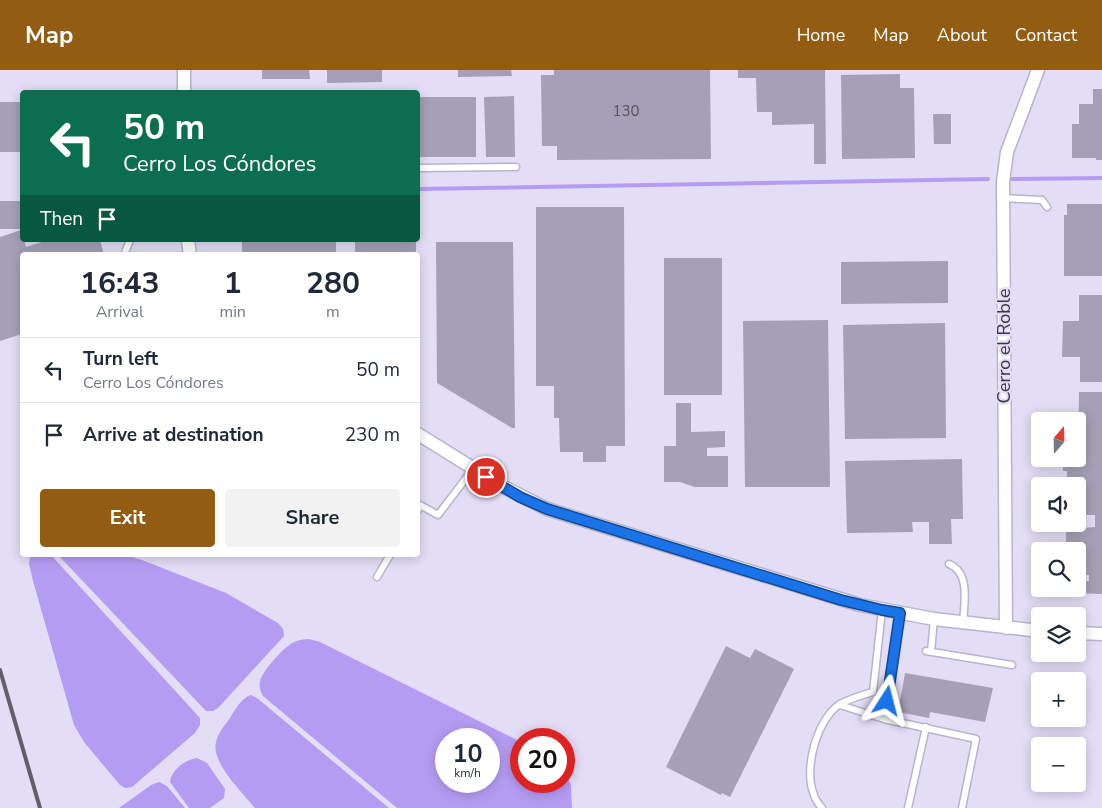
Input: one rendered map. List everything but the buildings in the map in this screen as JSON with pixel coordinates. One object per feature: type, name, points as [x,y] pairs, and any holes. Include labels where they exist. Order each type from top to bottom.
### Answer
[{"type":"street","points":[[184,70],[184,90]]},
{"type":"street","name":"Cerro el Roble","points":[[1006,628],[1004,168],[1007,152],[1038,70]]},
{"type":"street","points":[[420,435],[520,497],[547,509],[841,600],[882,610],[934,619],[1031,630]]},
{"type":"street","points":[[1086,633],[1102,634]]},
{"type":"lane","points":[[420,168],[516,167]]},
{"type":"lane","points":[[1003,198],[1042,200],[1047,207]]},
{"type":"lane","points":[[420,505],[438,515],[473,469]]},
{"type":"lane","points":[[376,577],[389,557]]},
{"type":"lane","points":[[950,564],[956,567],[962,576],[965,591],[963,623]]},
{"type":"lane","points":[[822,808],[813,795],[811,777],[811,756],[816,738],[825,720],[840,705],[873,692],[882,610]]},
{"type":"lane","points":[[884,718],[900,613]]},
{"type":"lane","points":[[934,619],[929,652],[1012,665]]},
{"type":"lane","points":[[840,705],[884,718],[976,739],[962,808]]},
{"type":"lane","points":[[908,808],[926,727]]},
{"type":"shaded area","points":[[30,557],[53,557],[200,718],[200,725],[195,733],[132,787],[125,788],[120,785],[84,742],[74,725],[29,564]]},
{"type":"shaded area","points":[[60,557],[132,557],[142,560],[226,593],[278,623],[283,629],[284,636],[218,708],[213,711],[206,711]]},
{"type":"shaded area","points":[[309,639],[320,642],[493,728],[435,728],[435,793],[500,793],[500,732],[510,737],[510,793],[571,793],[572,808],[397,808],[263,696],[260,689],[260,681],[269,665],[290,645]]},
{"type":"shaded area","points":[[251,695],[389,808],[255,808],[229,777],[218,759],[216,750],[216,742],[222,729],[241,701]]},
{"type":"shaded area","points":[[197,758],[207,763],[225,789],[224,798],[210,808],[189,808],[170,782],[176,769],[188,760]]},
{"type":"shaded area","points":[[159,782],[167,786],[185,808],[119,808],[151,785]]},
{"type":"waterway","points":[[1012,179],[1102,178]]},
{"type":"waterway","points":[[420,189],[988,179]]},
{"type":"railway","points":[[0,670],[40,808]]},
{"type":"route","points":[[486,477],[520,497],[547,509],[841,600],[900,613],[887,701]]}]
